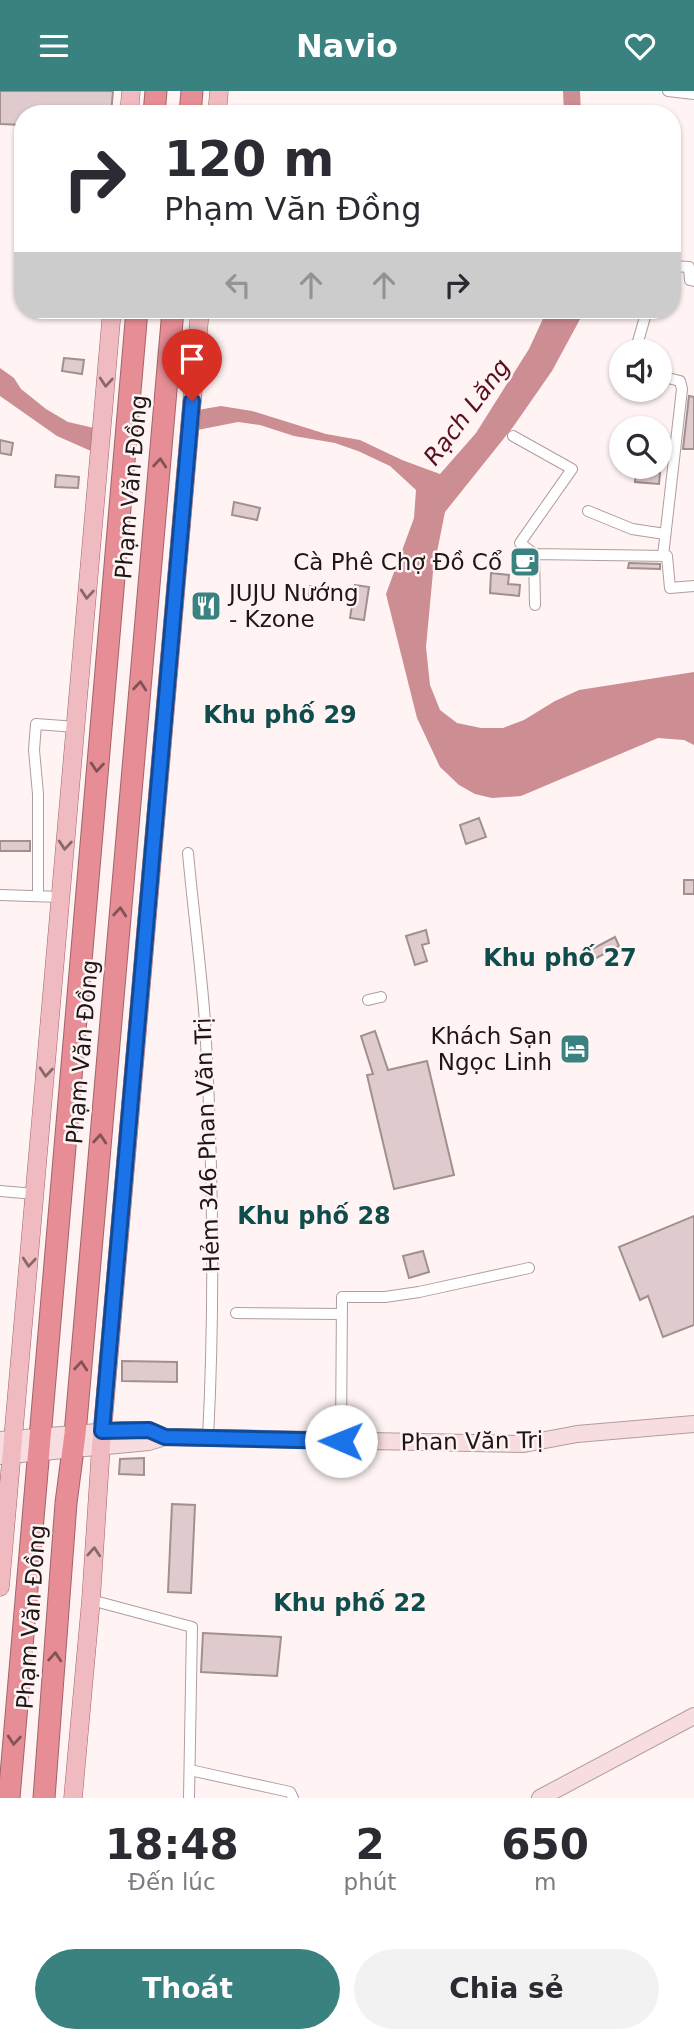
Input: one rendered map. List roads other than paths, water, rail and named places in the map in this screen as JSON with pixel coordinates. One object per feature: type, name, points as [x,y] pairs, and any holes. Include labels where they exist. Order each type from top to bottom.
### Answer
[{"type":"highway","name":"Phạm Văn Đồng","points":[[9,1798],[136,319]]},
{"type":"highway","name":"Phạm Văn Đồng","points":[[44,1798],[66,1503],[74,1441],[173,319]]},
{"type":"main road","name":"Phạm Văn Đồng","points":[[0,1587],[7,1447],[32,1233],[111,319]]},
{"type":"main road","points":[[73,1798],[200,319]]},
{"type":"main road","points":[[76,727],[101,731]]},
{"type":"main road","points":[[32,1233],[57,1234]]},
{"type":"main road","name":"Phan Văn Trị","points":[[7,1447],[102,1438],[149,1430],[165,1437],[524,1444],[577,1434],[694,1424]]},
{"type":"main road","points":[[52,1691],[82,1693]]},
{"type":"main road","points":[[540,1798],[694,1716]]},
{"type":"street","points":[[668,91],[694,94]]},
{"type":"street","points":[[681,267],[689,267],[690,280],[694,281]]},
{"type":"street","points":[[639,339],[645,319]]},
{"type":"street","points":[[663,556],[682,389],[680,381],[672,379]]},
{"type":"street","points":[[682,389],[694,389]]},
{"type":"street","points":[[513,436],[572,469],[520,543],[534,554],[663,556],[667,557],[670,588],[694,586]]},
{"type":"street","points":[[588,511],[632,529],[666,534]]},
{"type":"street","points":[[534,554],[535,605]]},
{"type":"street","points":[[38,896],[38,794],[34,750],[36,724],[76,727]]},
{"type":"street","name":"Hẻm 346 Phan Văn Trị","points":[[188,853],[205,1031],[211,1224],[212,1369],[208,1438]]},
{"type":"street","points":[[0,895],[61,897]]},
{"type":"street","points":[[368,1000],[381,997]]},
{"type":"street","points":[[0,1191],[35,1194]]},
{"type":"street","points":[[341,1441],[342,1297],[385,1297],[419,1292],[529,1268]]},
{"type":"street","points":[[236,1313],[341,1314]]},
{"type":"street","points":[[91,1600],[192,1627],[190,1798]]},
{"type":"street","points":[[190,1770],[289,1792],[293,1798]]},
{"type":"place","name":"Cà Phê Chợ Đồ Cổ","points":[[525,562]]},
{"type":"place","name":"JUJU Nướng - Kzone","points":[[206,606]]},
{"type":"place","name":"Khách Sạn Ngọc Linh","points":[[575,1049]]},
{"type":"district","name":"Khu phố 29","points":[[280,715]]},
{"type":"district","name":"Khu phố 27","points":[[560,958]]},
{"type":"district","name":"Khu phố 28","points":[[314,1216]]},
{"type":"district","name":"Khu phố 22","points":[[350,1603]]},
{"type":"water label","name":"Rạch Lăng","points":[[467,412]]}]
